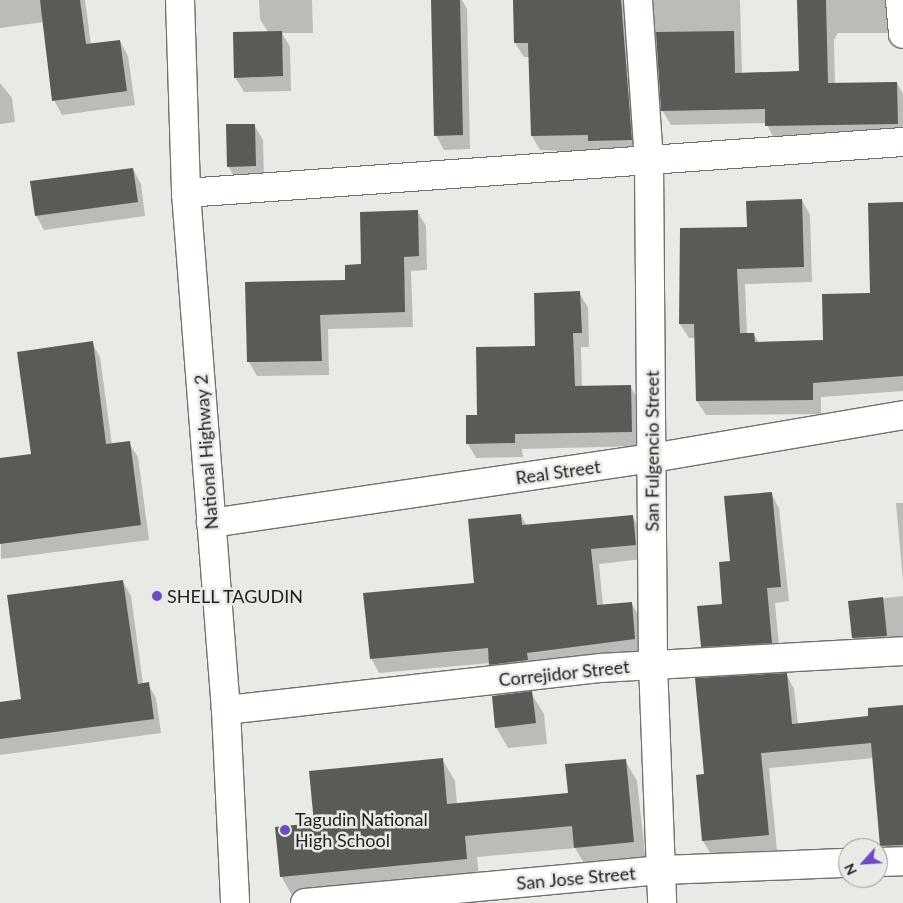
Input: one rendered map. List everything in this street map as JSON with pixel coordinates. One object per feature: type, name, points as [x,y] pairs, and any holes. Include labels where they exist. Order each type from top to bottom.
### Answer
[{"type":"main road","name":"National Highway 2","points":[[180,0],[186,193],[226,710],[235,903]]},
{"type":"main road","name":"San Fulgencio Street","points":[[638,0],[648,162],[653,664],[662,903]]},
{"type":"main road","points":[[900,0],[903,34]]},
{"type":"main road","points":[[186,193],[648,162],[903,142]]},
{"type":"main road","name":"Real Street","points":[[211,523],[652,458],[903,415]]},
{"type":"main road","name":"Correjidor Street","points":[[226,710],[653,664],[903,651]]},
{"type":"main road","points":[[888,862],[903,861]]},
{"type":"main road","name":"San Jose Street","points":[[305,903],[662,870],[838,863]]},
{"type":"building","points":[[40,0],[80,0],[86,44],[120,40],[127,91],[52,101]]},
{"type":"building","points":[[431,0],[460,0],[463,135],[434,136]]},
{"type":"building","points":[[513,0],[621,0],[632,140],[588,141],[588,135],[531,136],[528,43],[514,43]]},
{"type":"building","points":[[797,0],[826,0],[828,83],[897,82],[898,124],[765,126],[765,109],[661,111],[656,32],[734,31],[735,73],[799,71]]},
{"type":"building","points":[[282,31],[283,76],[234,78],[233,32]]},
{"type":"building","points":[[226,124],[255,124],[256,166],[227,167]]},
{"type":"building","points":[[133,168],[138,202],[35,216],[30,181]]},
{"type":"building","points":[[802,199],[804,267],[737,269],[740,333],[754,333],[755,342],[823,340],[822,294],[870,293],[868,203],[903,202],[903,376],[813,383],[813,400],[696,401],[694,324],[679,324],[680,228],[747,227],[746,201]]},
{"type":"building","points":[[418,210],[419,256],[404,257],[405,312],[320,315],[322,361],[247,362],[245,282],[345,280],[345,265],[361,264],[360,212]]},
{"type":"building","points":[[580,291],[582,333],[573,333],[575,386],[631,385],[632,432],[515,434],[515,443],[466,444],[466,415],[477,415],[476,347],[535,346],[534,293]]},
{"type":"building","points":[[93,341],[106,444],[130,441],[141,525],[0,544],[0,458],[31,454],[17,352]]},
{"type":"building","points":[[772,492],[781,587],[767,588],[772,643],[701,647],[697,606],[722,604],[719,562],[730,561],[724,496]]},
{"type":"building","points":[[521,514],[522,525],[633,515],[636,545],[591,549],[597,605],[632,602],[635,639],[527,653],[528,660],[489,665],[488,648],[370,659],[363,593],[474,583],[468,519]]},
{"type":"building","points":[[123,580],[138,684],[149,682],[154,719],[0,739],[0,702],[21,699],[7,595]]},
{"type":"building","points":[[883,597],[887,636],[852,638],[848,601]]},
{"type":"building","points":[[787,673],[792,724],[868,716],[868,708],[903,705],[903,845],[888,846],[888,838],[879,838],[871,743],[761,753],[769,835],[702,841],[696,775],[704,774],[695,678]]},
{"type":"building","points":[[532,691],[536,723],[495,728],[492,696]]},
{"type":"building","points":[[443,758],[447,804],[568,793],[565,764],[626,759],[634,842],[574,848],[572,826],[465,836],[467,859],[280,877],[275,827],[314,823],[309,771]]},
{"type":"place","name":"SHELL TAGUDIN","points":[[157,596]]},
{"type":"place","name":"Tagudin National High School","points":[[285,830]]}]
